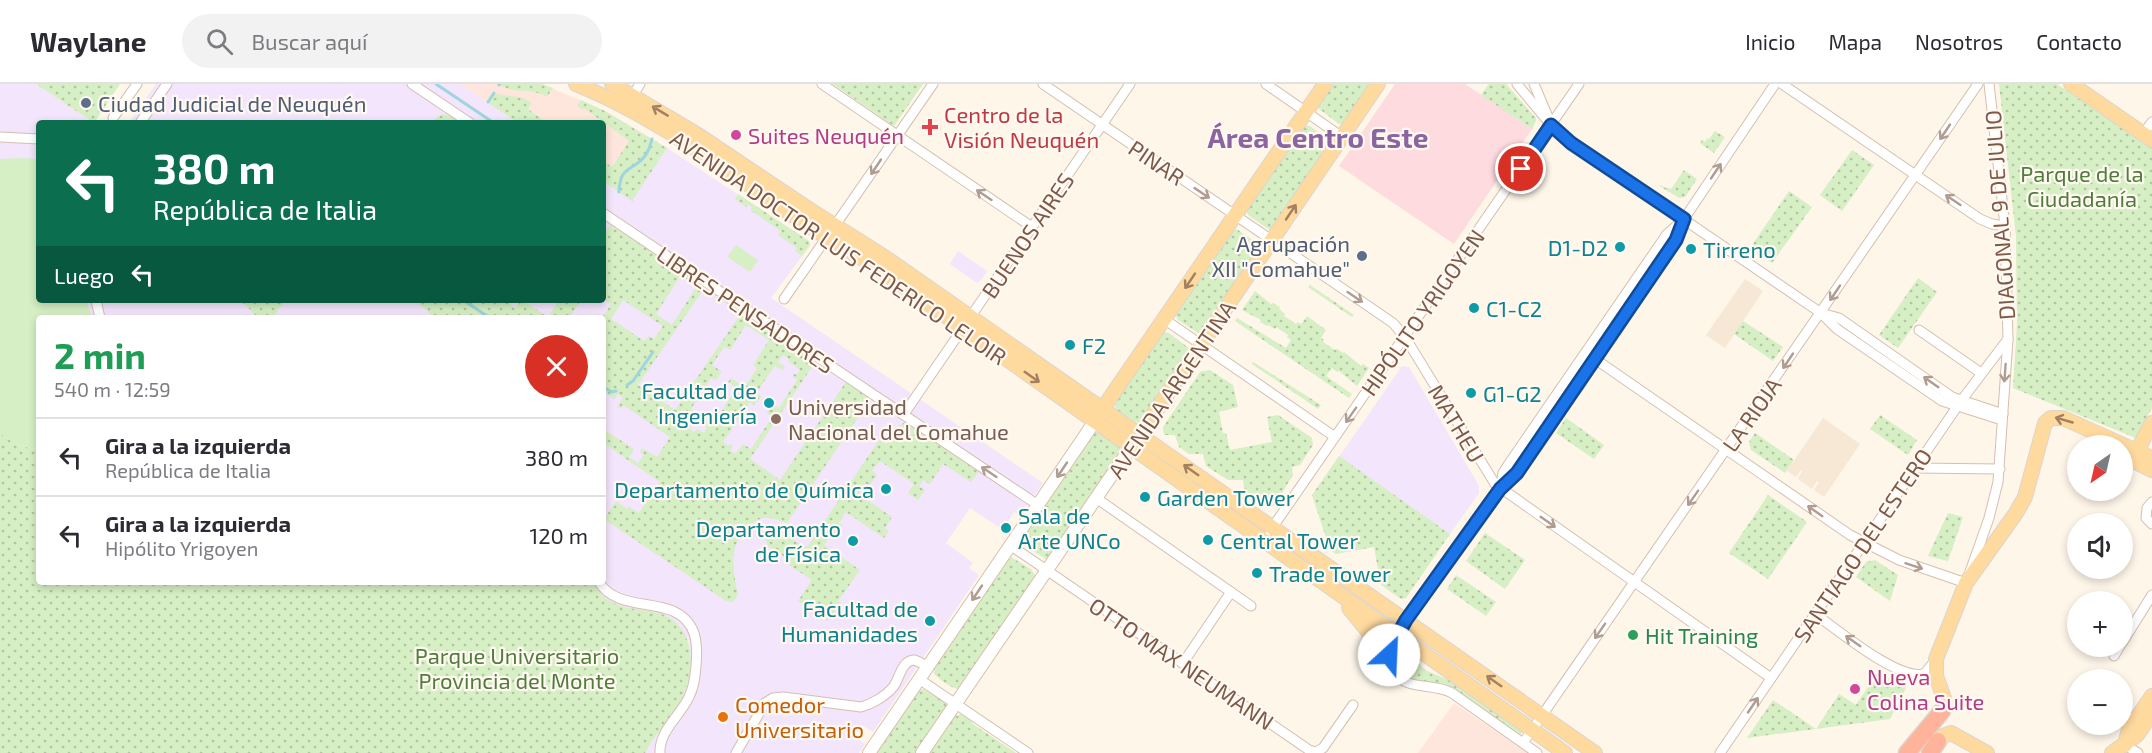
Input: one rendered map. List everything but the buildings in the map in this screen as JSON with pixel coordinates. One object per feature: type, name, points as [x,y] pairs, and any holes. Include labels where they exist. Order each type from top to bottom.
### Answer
[{"type":"highway","points":[[1907,753],[1942,711]]},
{"type":"highway","points":[[1918,753],[1942,711]]},
{"type":"main road","name":"AVENIDA DOCTOR LUIS FEDERICO LELOIR","points":[[576,84],[630,109],[832,232],[886,258],[1104,408],[1595,753]]},
{"type":"main road","name":"AVENIDA DOCTOR LUIS FEDERICO LELOIR","points":[[612,84],[637,89],[879,269],[1328,586]]},
{"type":"main road","name":"AVENIDA ARGENTINA","points":[[869,753],[1325,84]]},
{"type":"main road","name":"AVENIDA ARGENTINA","points":[[922,753],[1378,84]]},
{"type":"main road","points":[[2071,84],[2148,137]]},
{"type":"main road","points":[[1966,583],[2021,505],[2031,479],[2043,427],[2051,417],[2063,418],[2134,455],[2152,471]]},
{"type":"main road","points":[[2134,455],[2152,423]]},
{"type":"main road","points":[[2134,455],[2152,458]]},
{"type":"main road","name":"DIAGONAL 9 DE JULIO","points":[[1936,658],[1966,583]]},
{"type":"main road","points":[[1328,586],[1565,753]]},
{"type":"main road","points":[[1328,586],[1364,626],[1392,670]]},
{"type":"main road","points":[[1392,670],[1389,655],[1397,635]]},
{"type":"main road","points":[[1936,658],[1936,676],[1944,698],[1942,711]]},
{"type":"main road","points":[[2125,745],[2129,729],[2152,696]]},
{"type":"main road","points":[[2112,753],[2137,735],[2152,713]]},
{"type":"main road","points":[[1934,749],[1943,735],[1951,734],[1987,753]]},
{"type":"street","points":[[113,118],[137,84]]},
{"type":"street","points":[[142,120],[167,84]]},
{"type":"street","points":[[412,84],[466,120]]},
{"type":"street","points":[[822,84],[1032,227]]},
{"type":"street","points":[[784,299],[933,84]]},
{"type":"street","name":"PINAR","points":[[1043,84],[1272,241]]},
{"type":"street","name":"BUENOS AIRES","points":[[904,414],[1130,84]]},
{"type":"street","points":[[1266,84],[1342,137]]},
{"type":"street","points":[[1517,84],[1551,125],[1571,143],[1821,313],[1837,329],[1941,401],[2002,417]]},
{"type":"street","points":[[1534,84],[1551,125]]},
{"type":"street","name":"HIPÓLITO YRIGOYEN","points":[[1263,541],[1580,84]]},
{"type":"street","points":[[1397,635],[1500,489],[1517,473],[1676,240],[1684,219],[1775,84]]},
{"type":"street","points":[[1782,84],[1986,222],[2005,226]]},
{"type":"street","name":"LA RIOJA","points":[[1523,743],[1978,84]]},
{"type":"street","name":"DIAGONAL 9 DE JULIO","points":[[1966,583],[1989,518],[2000,469],[2008,339],[2005,226],[1989,84]]},
{"type":"street","points":[[2148,137],[2152,122]]},
{"type":"street","points":[[0,136],[36,139]]},
{"type":"street","name":"LIBRES PENSADORES","points":[[606,215],[1038,505]]},
{"type":"street","points":[[1500,489],[1503,473],[1508,465],[1667,234],[1684,219]]},
{"type":"street","name":"MATHEU","points":[[1272,241],[1398,327],[1490,478],[1500,489],[1771,678]]},
{"type":"street","points":[[1164,319],[1335,437]]},
{"type":"street","points":[[1919,330],[1981,373]]},
{"type":"street","name":"SANTIAGO DEL ESTERO","points":[[1720,753],[1959,404],[2008,339]]},
{"type":"street","points":[[1595,359],[1843,531],[1899,560],[1966,583]]},
{"type":"street","points":[[1915,468],[2000,469]]},
{"type":"street","points":[[1096,498],[1251,606]]},
{"type":"street","points":[[2152,502],[2145,513],[2146,518],[2152,524]]},
{"type":"street","name":"OTTO MAX NEUMANN","points":[[1010,545],[1309,750],[1316,752],[1327,743],[1353,705]]},
{"type":"street","points":[[601,585],[614,597],[664,608],[678,614],[688,622],[696,636],[698,650],[692,693],[663,736],[660,753]]},
{"type":"street","points":[[1183,663],[1232,592]]},
{"type":"street","points":[[2133,626],[2152,595]]},
{"type":"street","points":[[1815,614],[1889,665],[1905,673],[1924,674],[1936,658]]},
{"type":"street","points":[[736,753],[762,707],[773,698],[783,697],[861,707],[887,693],[895,685],[903,668],[909,662],[917,661],[928,667]]},
{"type":"street","points":[[1392,670],[1400,680],[1409,684],[1445,690],[1537,753]]},
{"type":"street","points":[[920,679],[1026,751]]},
{"type":"street","points":[[2125,745],[2138,753]]},
{"type":"shaded area","name":"Universidad Nacional del Comahue","points":[[0,84],[36,84],[90,120],[36,120],[36,303],[606,303],[606,183],[632,200],[667,148],[809,241],[810,245],[771,298],[1043,483],[1020,516],[1014,512],[1006,525],[1009,527],[1006,532],[970,508],[946,543],[973,563],[969,568],[979,575],[873,732],[862,725],[854,736],[865,744],[859,753],[645,753],[684,692],[690,670],[690,648],[688,638],[605,600],[594,585],[606,585],[606,315],[36,315],[36,448],[0,433]]},
{"type":"shaded area","points":[[156,84],[461,84],[514,120],[131,120]]},
{"type":"shaded area","points":[[461,84],[542,84],[605,111],[667,148],[606,179],[606,120],[514,120]]},
{"type":"shaded area","points":[[1395,84],[1465,84],[1532,129],[1454,244],[1339,166]]},
{"type":"shaded area","points":[[958,251],[987,271],[977,283],[950,264]]},
{"type":"shaded area","points":[[1745,279],[1763,291],[1725,348],[1706,335]]},
{"type":"shaded area","points":[[1402,366],[1409,367],[1479,486],[1479,493],[1450,534],[1339,457]]},
{"type":"shaded area","points":[[1823,418],[1860,444],[1824,497],[1814,490],[1819,482],[1817,481],[1812,489],[1798,479],[1801,470],[1796,477],[1787,471]]},
{"type":"shaded area","points":[[1454,703],[1509,740],[1528,753],[1418,753]]},
{"type":"green space","name":"Ciudad Judicial de Neuquén","points":[[36,84],[120,84],[96,120],[90,120]]},
{"type":"green space","points":[[499,84],[542,84],[553,88],[547,97],[535,92],[509,89]]},
{"type":"green space","points":[[833,84],[923,84],[894,126]]},
{"type":"green space","points":[[1331,84],[1374,84],[1345,125],[1339,124],[1318,108],[1317,104]]},
{"type":"green space","points":[[1489,84],[1506,84],[1536,118],[1532,129],[1481,95]]},
{"type":"green space","name":"Parque de la Ciudadanía","points":[[1999,84],[2057,84],[2152,148],[2152,408],[2136,438],[2013,388],[2017,324],[2016,237]]},
{"type":"green space","points":[[493,92],[528,100],[532,103],[528,109],[543,120],[514,120],[487,102]]},
{"type":"green space","points":[[581,100],[605,111],[667,148],[632,201],[606,183],[606,163],[612,167],[629,141],[606,124],[606,120],[600,120],[584,108],[583,110],[577,106]]},
{"type":"green space","points":[[443,114],[456,120],[434,120]]},
{"type":"green space","points":[[1304,125],[1310,126],[1332,143],[1270,230],[1248,215],[1246,209]]},
{"type":"green space","points":[[1715,131],[1725,137],[1714,153],[1700,143],[1702,140],[1705,142],[1707,138],[1709,139]]},
{"type":"green space","points":[[1852,150],[1874,165],[1842,211],[1820,195]]},
{"type":"green space","points":[[0,159],[36,159],[36,303],[88,303],[92,315],[36,315],[36,448],[18,444],[0,433]]},
{"type":"green space","points":[[1684,170],[1697,179],[1685,197],[1679,198],[1658,185],[1671,189]]},
{"type":"green space","points":[[1789,191],[1812,207],[1772,263],[1750,248]]},
{"type":"green space","points":[[738,194],[809,241],[810,245],[802,256],[795,251],[797,248],[778,235],[781,231],[750,210],[752,207],[748,205],[746,207],[735,199]]},
{"type":"green space","points":[[611,225],[705,287],[638,385],[675,410],[742,312],[816,361],[750,459],[780,480],[846,382],[871,398],[787,523],[770,518],[757,520],[741,535],[733,559],[738,595],[733,602],[726,601],[606,520],[606,516],[616,501],[627,509],[629,507],[639,513],[660,482],[606,445],[606,431],[634,449],[629,457],[638,463],[644,455],[640,452],[642,448],[657,457],[670,437],[623,405],[620,409],[617,407],[623,398],[618,394],[614,399],[606,393],[606,315],[604,315],[611,304],[606,301],[606,230]],"holes":[[[681,275],[697,286],[672,325],[656,314]],[[623,300],[663,326],[654,339],[649,336],[644,341],[611,319]],[[746,325],[769,340],[753,365],[757,368],[745,387],[731,378],[728,382],[741,391],[739,395],[734,392],[713,424],[703,418],[700,423],[707,428],[704,433],[697,429],[694,432],[690,429],[691,426],[683,420],[688,413],[696,418],[699,415],[691,409],[711,378],[716,380],[722,372],[712,365],[724,347],[730,350]],[[783,355],[800,370],[797,375],[792,376],[797,380],[779,408],[772,404],[767,413],[772,417],[751,449],[743,444],[735,454],[730,450],[733,446],[730,444],[728,446],[723,442],[750,402],[754,405],[761,396],[756,393],[775,366],[782,370],[785,367],[778,362]]]},
{"type":"green space","points":[[1234,229],[1261,246],[1200,334],[1178,320],[1175,314]]},
{"type":"green space","points":[[1670,236],[1673,239],[1514,467],[1513,465]]},
{"type":"green space","points":[[736,245],[758,260],[750,272],[727,257]]},
{"type":"green space","points":[[1918,278],[1937,292],[1898,348],[1879,335]]},
{"type":"green space","points":[[1310,285],[1354,315],[1352,317],[1308,287]]},
{"type":"green space","points":[[1255,291],[1271,304],[1280,307],[1284,316],[1296,324],[1298,322],[1301,324],[1307,316],[1326,330],[1321,338],[1323,342],[1335,350],[1344,352],[1361,366],[1363,364],[1369,368],[1357,386],[1332,368],[1326,376],[1352,394],[1349,398],[1235,321],[1237,318],[1286,348],[1291,340],[1287,337],[1288,335],[1276,327],[1275,329],[1267,326],[1260,322],[1261,320],[1242,310]]},
{"type":"green space","points":[[242,303],[283,303],[275,315],[256,315]]},
{"type":"green space","points":[[418,303],[508,303],[515,308],[519,303],[527,303],[545,315],[432,315]]},
{"type":"green space","points":[[557,303],[579,303],[571,315],[549,315]]},
{"type":"green space","points":[[1743,321],[1783,347],[1773,361],[1734,334]]},
{"type":"green space","points":[[1163,332],[1169,333],[1190,349],[1143,421],[1137,423],[1116,410],[1114,403]]},
{"type":"green space","points":[[1253,362],[1321,405],[1318,409],[1252,364]]},
{"type":"green space","points":[[1210,370],[1233,385],[1238,407],[1219,412],[1223,433],[1226,433],[1230,450],[1272,442],[1267,417],[1278,415],[1312,438],[1313,445],[1300,465],[1292,467],[1293,475],[1274,506],[1268,507],[1245,492],[1243,480],[1228,480],[1206,466],[1203,454],[1189,454],[1179,447],[1175,435],[1164,435],[1163,427],[1200,372]]},
{"type":"green space","points":[[1880,415],[1917,440],[1908,455],[1870,429]]},
{"type":"green space","points":[[1566,418],[1604,445],[1594,459],[1556,433]]},
{"type":"green space","points":[[905,422],[979,471],[971,482],[943,464],[930,484],[923,480],[919,486],[925,490],[918,500],[908,493],[914,484],[880,461],[872,471],[877,475],[869,486],[865,483],[858,494],[892,517],[885,528],[889,531],[884,538],[846,512],[839,523],[843,525],[824,545],[860,570],[838,601],[841,603],[828,621],[798,601],[812,580],[789,565],[791,561],[768,546],[765,538],[769,532],[776,530],[805,547],[808,546],[879,440],[887,444],[899,426]]},
{"type":"green space","points":[[1095,431],[1123,448],[1046,559],[1025,546],[1022,538]]},
{"type":"green space","name":"Parque Universitario Provincia del Monte","points":[[0,433],[18,444],[36,448],[36,585],[595,585],[606,598],[614,603],[662,614],[674,621],[688,641],[690,653],[691,666],[685,691],[645,753],[0,753]]},
{"type":"green space","points":[[1755,433],[1794,460],[1785,473],[1751,450],[1749,442]]},
{"type":"green space","points":[[1339,456],[1450,534],[1406,598],[1401,599],[1381,585],[1374,547],[1336,554],[1330,550],[1312,495]]},
{"type":"green space","points":[[1768,495],[1807,522],[1768,579],[1729,553]]},
{"type":"green space","points":[[1948,513],[1963,517],[1948,561],[1928,556]]},
{"type":"green space","points":[[1485,533],[1525,560],[1505,589],[1466,561]]},
{"type":"green space","points":[[1011,557],[1031,569],[1036,577],[960,689],[953,688],[934,674],[934,668],[1007,558]]},
{"type":"green space","points":[[1875,560],[1898,575],[1890,601],[1856,577],[1866,562]]},
{"type":"green space","points":[[1456,575],[1496,602],[1486,616],[1447,589]]},
{"type":"green space","points":[[1398,647],[1405,650],[1425,670],[1453,682],[1523,731],[1520,735],[1448,685],[1404,676],[1394,663],[1394,652]]},
{"type":"green space","points":[[1878,672],[1906,688],[1890,719],[1816,729],[1839,694],[1856,705]]},
{"type":"green space","points":[[923,689],[945,702],[947,708],[917,753],[875,753],[917,692]]},
{"type":"green space","points":[[1773,700],[1816,729],[1747,738]]},
{"type":"green space","points":[[961,714],[1016,753],[929,753],[953,717]]},
{"type":"waterway","points":[[436,84],[490,120]]},
{"type":"waterway","points":[[488,102],[494,93]]},
{"type":"waterway","points":[[619,192],[624,173],[646,155],[652,139]]},
{"type":"waterway","points":[[468,303],[486,315]]},
{"type":"waterway","points":[[627,385],[633,381],[653,352]]},
{"type":"waterway","points":[[606,389],[612,392],[616,391]]},
{"type":"place","name":"Ciudad Judicial de Neuquén","points":[[86,103]]},
{"type":"place","name":"Centro de la Visión Neuquén","points":[[930,127]]},
{"type":"place","name":"Suites Neuquén","points":[[736,135]]},
{"type":"place","name":"D1-D2","points":[[1620,247]]},
{"type":"place","name":"Tirreno","points":[[1691,249]]},
{"type":"place","name":"Agrupación XII \"Comahue\"","points":[[1362,256]]},
{"type":"place","name":"C1-C2","points":[[1474,308]]},
{"type":"place","name":"F2","points":[[1070,345]]},
{"type":"place","name":"G1-G2","points":[[1471,393]]},
{"type":"place","name":"Facultad de Ingeniería","points":[[769,403]]},
{"type":"place","name":"Universidad Nacional del Comahue","points":[[776,419]]},
{"type":"place","name":"Departamento de Química","points":[[886,489]]},
{"type":"place","name":"Garden Tower","points":[[1145,497]]},
{"type":"place","name":"Sala de Arte UNCo","points":[[1006,528]]},
{"type":"place","name":"Central Tower","points":[[1208,540]]},
{"type":"place","name":"Departamento de Física","points":[[853,541]]},
{"type":"place","name":"Trade Tower","points":[[1257,573]]},
{"type":"place","name":"Facultad de Humanidades","points":[[930,621]]},
{"type":"place","name":"Hit Training","points":[[1633,635]]},
{"type":"place","name":"Nueva Colina Suite","points":[[1855,689]]},
{"type":"place","name":"Comedor Universitario","points":[[723,717]]},
{"type":"district","name":"Área Centro Este","points":[[1318,137]]},
{"type":"route","points":[[1389,655],[1406,620],[1500,489],[1517,473],[1676,240],[1684,219],[1571,143],[1551,125],[1521,169]]}]
